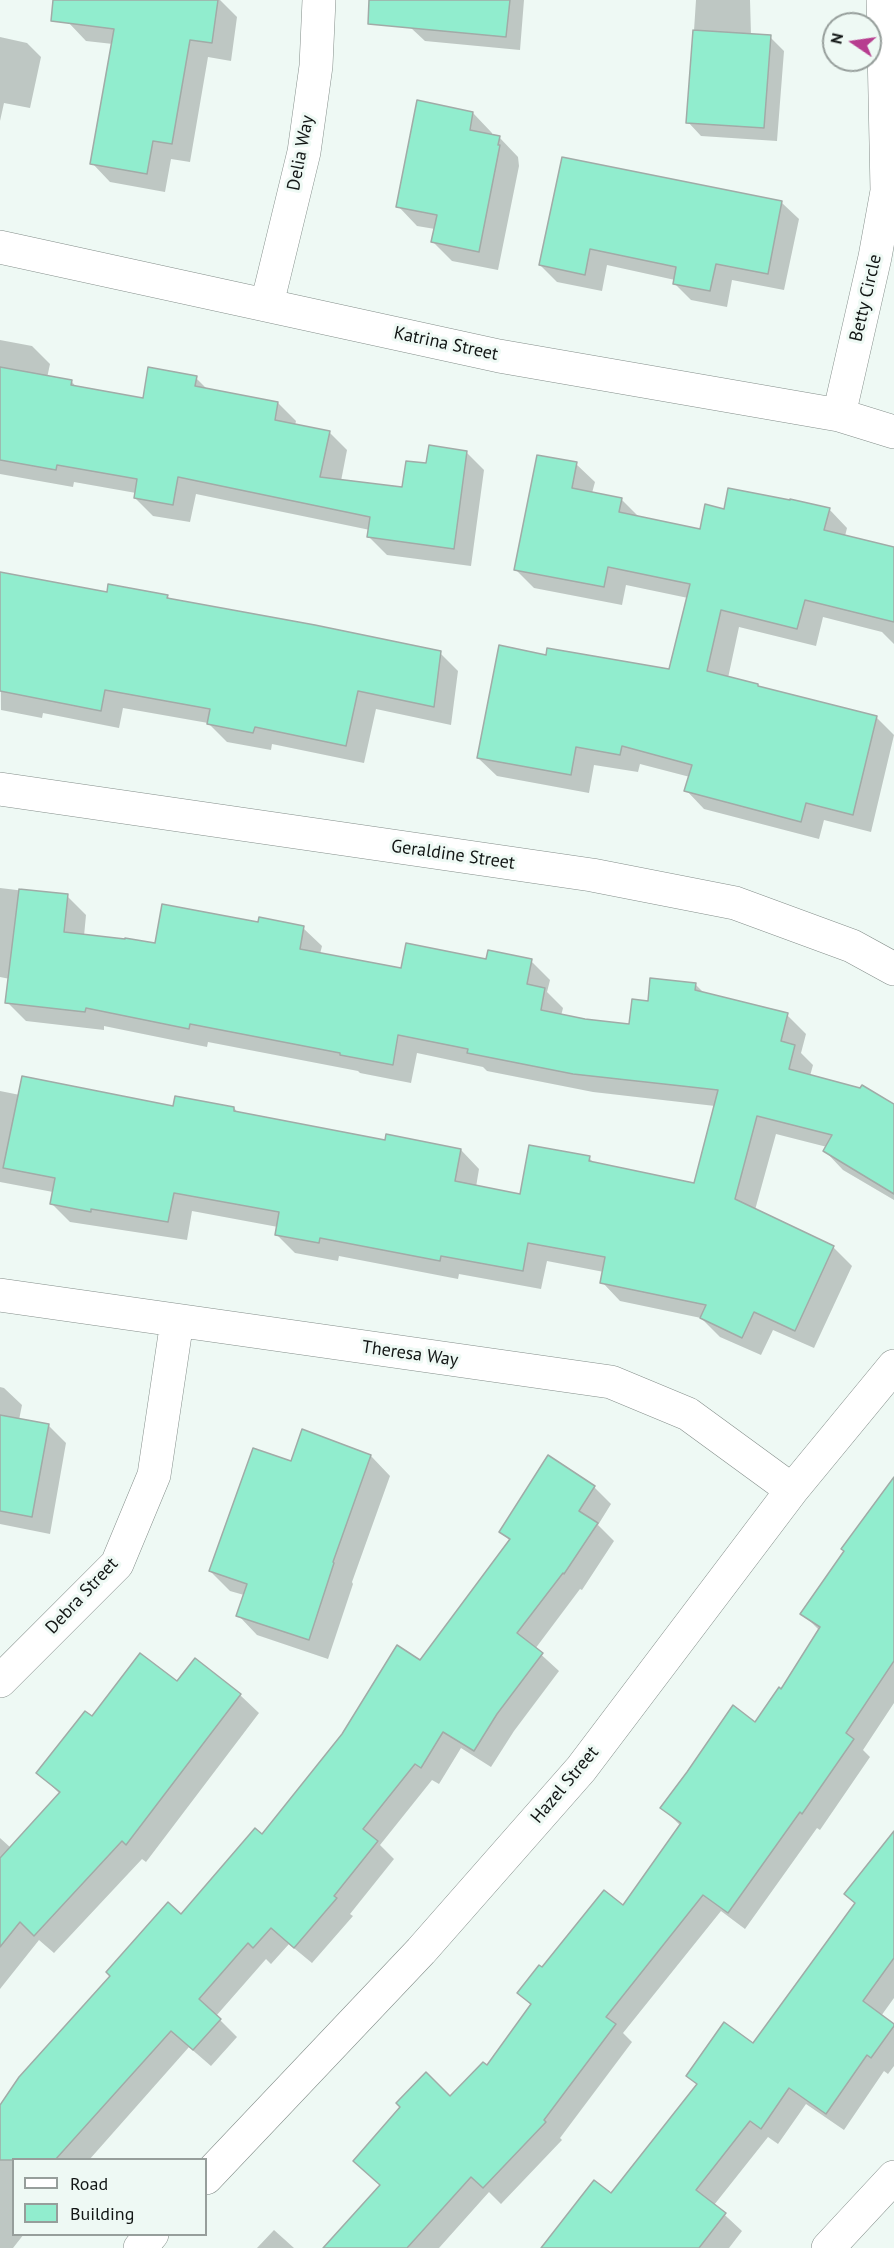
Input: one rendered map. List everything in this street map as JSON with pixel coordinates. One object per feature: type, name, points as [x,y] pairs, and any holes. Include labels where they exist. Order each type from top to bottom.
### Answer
[{"type":"street","name":"Delia Way","points":[[267,304],[304,152],[316,66],[319,0]]},
{"type":"street","name":"Betty Circle","points":[[839,415],[875,257],[887,191],[883,0]]},
{"type":"street","name":"Katrina Street","points":[[0,246],[499,356],[839,415],[894,432]]},
{"type":"street","name":"Geraldine Street","points":[[0,789],[592,875],[735,903],[852,946],[894,969]]},
{"type":"street","name":"Theresa Way","points":[[0,1295],[611,1382],[688,1414],[792,1490]]},
{"type":"street","name":"Debra Street","points":[[0,1681],[117,1564],[154,1475],[177,1321]]},
{"type":"street","name":"Hazel Street","points":[[207,2177],[421,1951],[581,1769],[792,1490],[894,1366]]},
{"type":"street","points":[[828,2248],[894,2177]]},
{"type":"street","points":[[140,2248],[151,2236]]},
{"type":"building","points":[[53,0],[218,0],[212,43],[190,40],[172,144],[153,141],[147,174],[90,164],[114,29],[51,21]]},
{"type":"building","points":[[369,0],[510,0],[506,37],[368,24]]},
{"type":"building","points":[[693,30],[771,35],[764,128],[686,123]]},
{"type":"building","points":[[417,100],[473,112],[470,130],[500,136],[479,252],[431,242],[437,215],[396,207]]},
{"type":"building","points":[[562,157],[782,201],[768,274],[716,264],[710,291],[673,284],[676,267],[590,249],[585,275],[539,265]]},
{"type":"building","points":[[0,367],[72,380],[71,385],[143,398],[148,367],[197,376],[195,386],[278,402],[275,420],[330,431],[320,477],[402,487],[406,461],[426,463],[429,445],[467,451],[454,549],[367,537],[370,517],[178,477],[173,505],[134,498],[137,479],[57,465],[56,470],[0,460]]},
{"type":"building","points":[[537,455],[577,462],[572,488],[622,498],[619,512],[700,529],[705,504],[724,509],[728,488],[830,508],[824,530],[894,547],[894,622],[805,600],[797,629],[721,610],[707,671],[877,716],[853,815],[806,803],[801,822],[684,791],[692,765],[622,746],[620,755],[576,747],[571,775],[477,758],[499,645],[546,655],[547,648],[669,669],[690,584],[608,567],[604,587],[514,570]]},
{"type":"building","points":[[0,572],[107,592],[108,584],[168,595],[167,598],[441,651],[434,707],[358,691],[346,746],[255,727],[253,733],[207,724],[210,709],[105,690],[101,711],[0,691]]},
{"type":"building","points":[[19,889],[68,894],[64,932],[155,943],[162,904],[258,922],[259,917],[304,926],[300,949],[401,968],[406,943],[486,959],[488,950],[532,959],[527,984],[545,988],[541,1010],[585,1019],[629,1024],[632,999],[648,1001],[650,978],[696,983],[695,990],[788,1013],[781,1041],[795,1045],[789,1069],[860,1088],[862,1085],[894,1104],[894,1194],[823,1151],[832,1135],[757,1116],[735,1199],[834,1246],[795,1331],[754,1312],[742,1338],[700,1318],[706,1305],[600,1283],[605,1257],[528,1243],[523,1271],[441,1256],[440,1261],[320,1238],[319,1243],[275,1235],[279,1212],[174,1193],[168,1222],[50,1204],[55,1178],[3,1168],[22,1076],[173,1106],[175,1096],[234,1107],[234,1111],[385,1140],[386,1134],[461,1149],[455,1181],[520,1194],[529,1145],[590,1156],[589,1161],[694,1183],[718,1090],[573,1074],[467,1053],[468,1049],[398,1035],[393,1065],[190,1024],[189,1029],[86,1008],[85,1012],[5,1003]]},
{"type":"building","points":[[0,1415],[49,1424],[32,1517],[0,1511]]},
{"type":"building","points":[[302,1429],[371,1455],[333,1562],[309,1640],[236,1616],[247,1584],[209,1571],[253,1448],[291,1461]]},
{"type":"building","points":[[548,1455],[595,1486],[579,1511],[598,1523],[564,1574],[517,1633],[543,1653],[497,1714],[474,1751],[443,1732],[421,1768],[415,1764],[363,1829],[378,1841],[334,1896],[337,1898],[294,1948],[271,1928],[253,1948],[248,1943],[199,1999],[221,2019],[193,2050],[171,2031],[57,2158],[0,2160],[0,2105],[19,2077],[110,1976],[106,1972],[168,1902],[181,1914],[255,1828],[262,1834],[342,1734],[397,1645],[420,1660],[510,1539],[499,1532]]},
{"type":"building","points":[[894,1477],[894,1661],[846,1733],[854,1739],[802,1814],[800,1812],[728,1913],[703,1895],[606,2017],[616,2024],[544,2120],[546,2122],[483,2188],[471,2177],[407,2248],[323,2248],[380,2185],[353,2161],[400,2107],[396,2103],[426,2072],[450,2096],[483,2062],[487,2065],[531,2004],[517,1993],[539,1965],[542,1967],[604,1890],[623,1905],[681,1823],[660,1808],[733,1705],[755,1722],[779,1687],[781,1689],[820,1627],[800,1614],[844,1551],[841,1549]]},
{"type":"building","points":[[140,1653],[177,1681],[195,1658],[241,1694],[126,1845],[122,1841],[34,1936],[20,1922],[0,1947],[0,1858],[60,1792],[36,1773],[85,1711],[92,1716]]},
{"type":"building","points":[[894,1831],[894,1958],[863,2001],[894,2026],[871,2058],[867,2055],[826,2114],[789,2088],[761,2129],[750,2121],[696,2190],[726,2213],[699,2248],[541,2248],[594,2180],[611,2193],[697,2084],[686,2076],[724,2022],[753,2043],[855,1903],[844,1894]]}]
